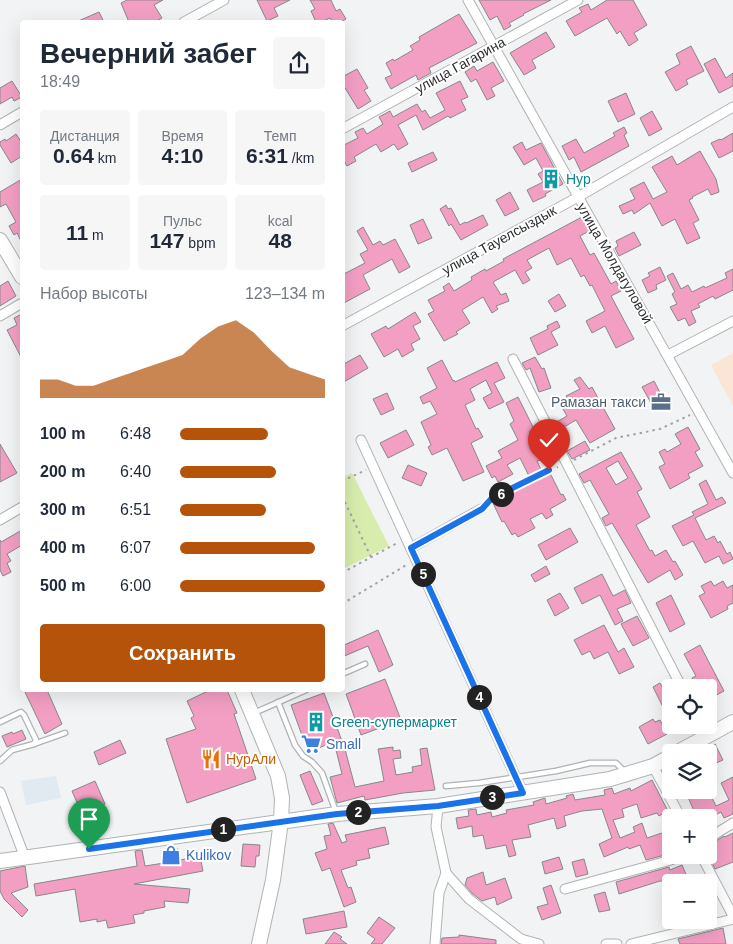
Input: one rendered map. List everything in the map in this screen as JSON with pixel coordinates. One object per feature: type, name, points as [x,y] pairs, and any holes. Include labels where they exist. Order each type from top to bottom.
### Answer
[{"type":"street","points":[[188,20],[224,0]]},
{"type":"street","name":"улица Молдагуловой","points":[[468,0],[733,473]]},
{"type":"street","name":"улица Гагарина","points":[[345,127],[578,0]]},
{"type":"street","name":"улица Тауелсыздык","points":[[345,324],[578,197],[733,107]]},
{"type":"street","points":[[0,125],[20,113]]},
{"type":"street","points":[[0,240],[20,274]]},
{"type":"street","points":[[0,316],[20,304]]},
{"type":"street","points":[[668,355],[733,321]]},
{"type":"street","points":[[513,359],[677,679]]},
{"type":"street","points":[[361,440],[523,793]]},
{"type":"street","points":[[0,520],[20,507]]},
{"type":"street","points":[[411,548],[482,509]]},
{"type":"street","points":[[243,692],[278,776],[282,798],[281,821],[273,880],[259,944]]},
{"type":"street","points":[[717,727],[733,722]]},
{"type":"street","points":[[688,744],[700,734]]},
{"type":"street","points":[[0,861],[281,821],[337,814],[438,806],[610,779],[654,766],[662,761]]},
{"type":"street","points":[[654,766],[676,809]]},
{"type":"street","points":[[0,792],[25,858]]},
{"type":"street","points":[[438,806],[436,827],[446,873],[469,899],[521,939],[539,944]]},
{"type":"street","points":[[717,833],[733,822]]},
{"type":"street","points":[[565,889],[662,862]]},
{"type":"street","points":[[631,944],[733,918],[706,864]]},
{"type":"street","points":[[436,944],[439,893],[446,873]]},
{"type":"street","points":[[606,944],[618,944]]},
{"type":"lane","points":[[345,673],[366,664]]},
{"type":"lane","points":[[253,714],[301,692]]},
{"type":"lane","points":[[278,702],[295,744],[303,756],[312,762],[322,773],[337,814]]},
{"type":"lane","points":[[0,722],[20,712],[24,715],[36,740],[34,744]]},
{"type":"lane","points":[[0,760],[12,750],[65,733]]},
{"type":"lane","points":[[446,786],[556,771],[590,763],[616,762],[626,774]]},
{"type":"path","points":[[482,509],[492,498],[549,470],[567,464],[616,438],[660,429],[699,411]]},
{"type":"path","points":[[345,480],[372,466]]},
{"type":"path","points":[[345,502],[371,557]]},
{"type":"path","points":[[345,571],[406,538]]},
{"type":"path","points":[[345,602],[416,559]]},
{"type":"shaded area","points":[[733,353],[733,406],[711,365]]},
{"type":"shaded area","points":[[56,776],[61,798],[26,805],[21,781]]},
{"type":"green space","points":[[352,473],[389,546],[345,568],[345,476]]},
{"type":"building","points":[[127,0],[163,0],[154,5],[162,18],[158,20],[128,20],[121,3]]},
{"type":"building","points":[[257,0],[290,0],[274,8],[278,16],[267,20]]},
{"type":"building","points":[[310,0],[331,0],[336,11],[340,9],[346,19],[332,20],[330,18],[315,20],[311,11],[315,9]]},
{"type":"building","points":[[479,0],[551,0],[523,14],[509,23],[511,26],[504,30],[497,16],[490,20]]},
{"type":"building","points":[[607,0],[633,0],[647,25],[634,33],[638,40],[629,46],[620,31],[617,34],[607,18],[575,36],[566,21],[582,12],[579,8],[588,4],[591,10]]},
{"type":"building","points":[[99,12],[103,20],[81,20]]},
{"type":"building","points":[[459,14],[477,43],[429,68],[431,73],[418,80],[416,75],[391,89],[385,78],[392,75],[386,63],[393,59],[394,61],[413,50],[410,46],[420,40],[419,37]]},
{"type":"building","points":[[546,32],[555,47],[532,60],[536,68],[524,75],[510,53]]},
{"type":"building","points":[[691,46],[704,71],[686,80],[688,84],[676,91],[665,72],[680,64],[676,54]]},
{"type":"building","points":[[715,58],[726,78],[733,73],[733,86],[719,93],[704,64]]},
{"type":"building","points":[[493,62],[504,81],[491,88],[495,96],[487,100],[476,79],[471,82],[465,72],[474,66],[477,71]]},
{"type":"building","points":[[357,69],[368,88],[364,90],[371,101],[358,109],[345,88],[345,75]]},
{"type":"building","points":[[12,81],[20,94],[20,98],[14,101],[12,97],[0,104],[0,88]]},
{"type":"building","points":[[460,81],[468,97],[461,100],[466,110],[450,118],[448,116],[423,130],[416,115],[398,125],[408,144],[398,150],[394,144],[381,152],[376,144],[354,157],[356,161],[347,166],[345,163],[345,144],[358,138],[355,132],[363,128],[367,134],[383,124],[379,117],[390,111],[393,117],[417,104],[422,112],[425,110],[430,118],[445,110],[436,93]]},
{"type":"building","points":[[626,93],[635,114],[618,122],[608,101]]},
{"type":"building","points":[[652,111],[662,129],[649,136],[640,118]]},
{"type":"building","points":[[624,127],[627,133],[624,135],[629,146],[581,172],[574,157],[569,160],[562,146],[576,139],[584,153],[615,136],[613,133]]},
{"type":"building","points":[[733,133],[733,151],[719,158],[711,143]]},
{"type":"building","points":[[16,134],[20,140],[20,157],[11,163],[0,145],[0,142],[5,139],[6,141]]},
{"type":"building","points":[[522,142],[526,150],[541,143],[563,184],[545,194],[546,196],[533,202],[527,190],[543,182],[538,174],[543,171],[536,158],[524,165],[513,147]]},
{"type":"building","points":[[700,151],[716,179],[719,192],[711,195],[708,189],[689,200],[699,220],[693,223],[700,238],[687,244],[675,219],[662,226],[650,203],[634,214],[632,210],[623,214],[619,206],[635,199],[630,189],[644,182],[653,199],[667,192],[652,167],[672,156],[677,165]]},
{"type":"building","points":[[433,152],[437,160],[412,172],[408,163]]},
{"type":"building","points":[[20,180],[20,239],[17,233],[14,235],[9,226],[16,222],[6,204],[0,207],[0,192]]},
{"type":"building","points":[[510,192],[519,209],[505,216],[496,200]]},
{"type":"building","points":[[446,205],[448,209],[451,208],[460,225],[483,215],[488,225],[461,240],[451,224],[449,226],[440,209]]},
{"type":"building","points":[[582,217],[589,231],[580,236],[590,255],[594,253],[611,284],[616,281],[621,291],[611,296],[634,339],[616,348],[605,326],[592,333],[586,321],[605,311],[592,285],[590,286],[584,275],[581,277],[571,258],[557,265],[549,248],[527,260],[532,268],[525,272],[530,280],[523,284],[515,270],[493,282],[501,295],[506,293],[509,301],[496,306],[498,309],[492,313],[483,297],[462,310],[470,323],[456,332],[458,334],[444,341],[428,314],[434,311],[428,300],[445,291],[443,287],[449,283],[454,291],[472,280],[471,277],[485,269],[486,271],[504,261],[503,259]]},
{"type":"building","points":[[423,219],[432,238],[418,244],[410,225]]},
{"type":"building","points":[[363,227],[373,245],[380,241],[383,245],[395,239],[410,267],[399,273],[392,259],[363,275],[370,289],[345,302],[345,273],[365,263],[360,254],[368,250],[357,231]]},
{"type":"building","points":[[634,232],[641,245],[619,256],[615,248],[618,246],[616,241]]},
{"type":"building","points":[[660,267],[666,280],[656,285],[657,289],[648,293],[642,280],[650,276],[648,273]]},
{"type":"building","points":[[733,269],[733,290],[715,299],[713,296],[698,304],[700,307],[691,311],[696,322],[689,326],[685,318],[678,321],[670,307],[677,304],[672,294],[675,292],[667,276],[673,273],[681,289],[688,285],[692,292],[727,278],[725,273]]},
{"type":"building","points":[[8,281],[16,296],[0,306],[0,286]]},
{"type":"building","points":[[559,294],[566,306],[555,312],[548,301]]},
{"type":"building","points":[[415,312],[421,322],[413,326],[420,339],[411,344],[414,350],[402,357],[398,349],[384,357],[371,334],[386,326],[388,329]]},
{"type":"building","points":[[20,315],[20,355],[7,330],[17,325],[14,318]]},
{"type":"building","points":[[557,321],[560,327],[551,332],[558,345],[538,355],[530,338],[548,329],[547,326]]},
{"type":"building","points":[[360,355],[368,368],[345,381],[345,363]]},
{"type":"building","points":[[535,357],[542,369],[544,368],[551,388],[539,392],[530,368],[526,370],[522,363]]},
{"type":"building","points":[[442,360],[455,382],[497,362],[505,378],[494,383],[504,402],[489,409],[483,398],[492,393],[486,380],[470,389],[475,400],[465,405],[476,429],[478,428],[483,437],[471,443],[484,472],[463,481],[447,448],[432,455],[428,447],[431,445],[421,422],[437,414],[430,401],[423,404],[420,397],[437,388],[427,368]]},
{"type":"building","points":[[580,377],[589,389],[592,387],[615,429],[590,443],[576,420],[557,431],[553,424],[567,416],[560,404],[568,399],[566,396],[580,389],[574,380]]},
{"type":"building","points":[[654,381],[666,404],[655,410],[642,387]]},
{"type":"building","points":[[387,393],[394,409],[381,415],[373,399]]},
{"type":"building","points":[[518,397],[534,429],[530,433],[543,459],[537,461],[544,476],[550,473],[561,495],[563,494],[566,500],[550,509],[553,515],[546,519],[542,513],[530,519],[535,528],[518,537],[515,533],[512,535],[504,521],[502,522],[492,501],[532,482],[520,458],[507,465],[513,474],[498,482],[495,476],[492,478],[486,466],[502,458],[498,451],[518,440],[510,424],[514,421],[506,403]]},
{"type":"building","points":[[688,427],[700,449],[695,452],[703,466],[688,474],[690,478],[670,489],[659,467],[665,464],[659,452],[665,449],[667,452],[681,444],[675,434]]},
{"type":"building","points":[[406,430],[414,445],[388,458],[380,443]]},
{"type":"building","points":[[585,441],[590,450],[572,459],[567,451]]},
{"type":"building","points":[[0,444],[17,473],[0,482]]},
{"type":"building","points":[[621,452],[642,489],[637,492],[650,517],[636,525],[650,551],[652,550],[655,556],[666,550],[683,575],[675,580],[670,570],[648,583],[612,523],[606,526],[602,518],[609,514],[590,480],[584,483],[579,474]],"holes":[[[618,461],[628,478],[616,485],[606,468]]]},
{"type":"building","points":[[408,465],[427,473],[421,486],[402,478]]},
{"type":"building","points":[[706,480],[716,500],[722,497],[726,503],[695,518],[706,540],[714,536],[718,543],[720,541],[727,554],[730,552],[733,559],[723,564],[719,556],[705,563],[693,541],[683,546],[672,526],[694,515],[692,512],[708,504],[699,484]]},
{"type":"building","points":[[570,528],[578,542],[546,560],[538,545]]},
{"type":"building","points":[[20,531],[20,546],[7,554],[11,561],[7,563],[11,572],[3,576],[0,570],[0,540],[1,542]]},
{"type":"building","points":[[546,566],[550,574],[535,582],[531,575]]},
{"type":"building","points":[[602,574],[613,596],[625,590],[631,603],[617,609],[623,621],[615,625],[600,595],[582,604],[574,588]]},
{"type":"building","points":[[711,581],[714,586],[723,581],[727,588],[733,585],[733,603],[727,606],[728,609],[711,618],[699,596],[705,593],[701,586]]},
{"type":"building","points":[[560,593],[569,608],[555,616],[547,600]]},
{"type":"building","points":[[671,595],[685,624],[670,632],[656,603]]},
{"type":"building","points":[[637,616],[649,638],[633,646],[621,624]]},
{"type":"building","points":[[604,625],[618,652],[624,648],[634,667],[619,674],[608,652],[594,659],[590,651],[582,655],[574,640]]},
{"type":"building","points":[[378,630],[393,665],[379,672],[368,646],[345,656],[345,645]]},
{"type":"building","points":[[700,645],[724,691],[717,695],[717,679],[692,679],[696,676],[684,654]]},
{"type":"building","points":[[385,679],[401,720],[361,735],[346,694]]},
{"type":"building","points":[[660,683],[662,687],[662,705],[653,687]]},
{"type":"building","points":[[25,692],[48,692],[62,724],[45,734]]},
{"type":"building","name":"НурАли","points":[[206,692],[228,692],[237,713],[234,714],[256,779],[187,803],[166,739],[196,729],[191,718],[194,716],[187,701]]},
{"type":"building","points":[[324,693],[345,749],[355,787],[384,781],[378,749],[393,747],[393,751],[400,750],[401,758],[393,759],[396,775],[413,772],[412,767],[422,765],[420,749],[427,748],[435,790],[403,793],[365,800],[364,796],[337,803],[330,777],[342,774],[334,742],[308,752],[291,705]]},
{"type":"building","points":[[653,719],[655,722],[660,720],[662,734],[667,734],[648,744],[639,727]]},
{"type":"building","points":[[22,730],[26,739],[7,747],[2,736]]},
{"type":"building","points":[[120,740],[126,753],[99,765],[94,752]]},
{"type":"building","points":[[717,748],[723,760],[717,763]]},
{"type":"building","points":[[310,771],[323,801],[312,805],[300,775]]},
{"type":"building","points":[[733,777],[733,814],[724,818],[721,812],[717,814],[717,809],[693,809],[689,799],[712,799],[716,806],[729,800],[721,783]]},
{"type":"building","points":[[652,780],[667,809],[662,809],[662,814],[659,816],[657,813],[641,818],[637,804],[622,809],[624,817],[613,820],[620,838],[635,832],[633,827],[642,823],[647,838],[662,833],[662,856],[646,860],[640,845],[629,849],[628,847],[604,857],[599,844],[612,838],[602,809],[582,811],[564,816],[566,826],[557,829],[554,818],[528,825],[531,837],[512,840],[516,855],[509,857],[506,845],[486,849],[483,835],[473,837],[472,826],[458,829],[456,818],[469,816],[468,810],[476,809],[477,815],[491,812],[492,817],[507,813],[506,810],[534,805],[533,802],[545,798],[546,804],[567,798],[566,796],[573,794],[575,800],[605,795],[604,790],[612,788],[614,794],[630,788],[631,791]]},
{"type":"building","points":[[95,781],[105,804],[82,814],[72,791]]},
{"type":"building","points":[[333,823],[342,843],[347,841],[345,835],[385,827],[389,844],[368,849],[370,858],[356,861],[357,865],[341,870],[348,888],[351,887],[356,902],[344,907],[330,868],[322,871],[315,853],[327,849],[324,836],[331,835],[328,824]]},
{"type":"building","points":[[733,833],[733,862],[715,869],[713,864],[717,864],[717,840]]},
{"type":"building","points":[[243,844],[260,845],[255,867],[241,866]]},
{"type":"building","points":[[178,849],[180,860],[200,856],[203,871],[134,884],[190,889],[188,903],[164,901],[165,907],[133,915],[135,923],[108,928],[106,920],[97,922],[97,919],[80,922],[75,889],[36,896],[34,884],[137,866],[135,851],[142,850],[145,866],[164,863],[162,852]]},
{"type":"building","points":[[559,857],[563,869],[545,874],[542,862]]},
{"type":"building","points":[[584,859],[588,874],[576,877],[572,862]]},
{"type":"building","points":[[682,865],[686,874],[662,874],[662,881],[619,894],[616,882],[669,867],[670,870]]},
{"type":"building","points":[[25,866],[28,887],[11,893],[28,910],[22,917],[4,899],[0,891],[0,871]]},
{"type":"building","points":[[483,872],[486,885],[505,878],[512,898],[497,905],[495,897],[482,901],[473,894],[465,885],[467,878]]},
{"type":"building","points":[[551,885],[561,913],[542,920],[537,907],[548,904],[543,888]]},
{"type":"building","points":[[605,892],[610,910],[599,912],[594,895]]},
{"type":"building","points":[[344,911],[347,927],[306,934],[303,919]]},
{"type":"building","points":[[379,917],[395,928],[382,944],[371,944],[375,939],[367,933]]},
{"type":"building","points":[[723,928],[726,944],[680,944],[678,939]]},
{"type":"building","points":[[334,932],[342,937],[340,939],[347,944],[325,944]]},
{"type":"building","points":[[459,935],[496,940],[496,944],[441,944],[442,938],[459,937]]},
{"type":"place","name":"Нур","points":[[551,179]]},
{"type":"place","name":"Рамазан такси","points":[[661,402]]},
{"type":"place","name":"Green-супермаркет","points":[[316,722]]},
{"type":"place","name":"Small","points":[[311,744]]},
{"type":"place","name":"НурАли","points":[[211,759]]},
{"type":"place","name":"Kulikov","points":[[171,855]]},
{"type":"route","points":[[89,849],[281,821],[337,814],[438,806],[523,793],[411,548],[482,509],[488,500],[549,470]]}]
